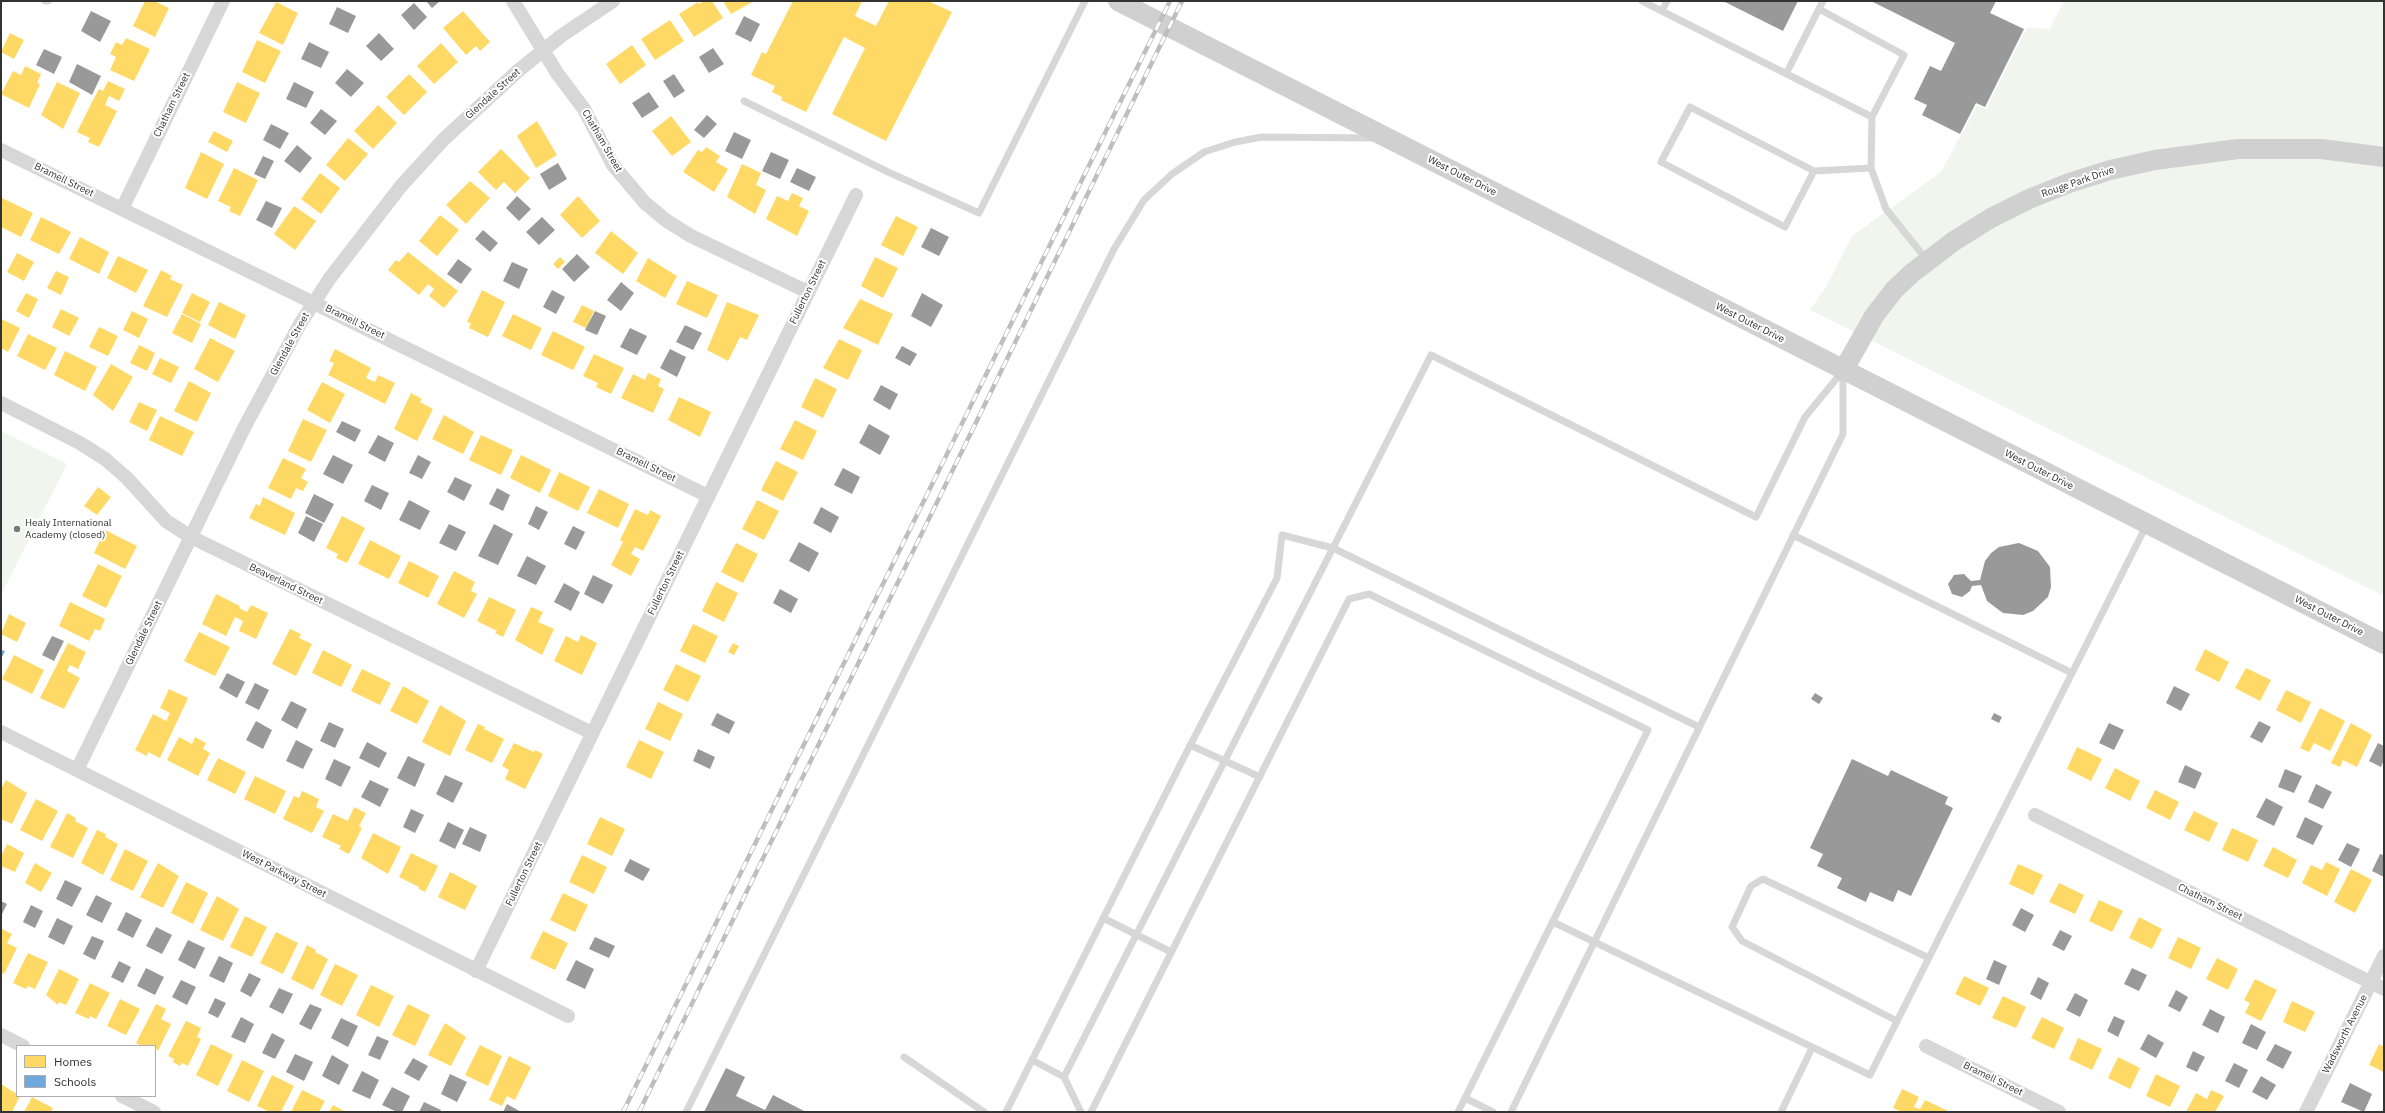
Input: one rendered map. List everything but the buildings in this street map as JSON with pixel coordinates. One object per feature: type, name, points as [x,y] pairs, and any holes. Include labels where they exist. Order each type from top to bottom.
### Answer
[{"type":"main road","name":"West Outer Drive","points":[[1118,1],[1843,371],[2384,644]]},
{"type":"main road","name":"Rouge Park Drive","points":[[1843,371],[1874,316],[1894,290],[1928,261],[1979,226],[2029,199],[2069,183],[2140,163],[2190,154],[2273,148],[2321,149],[2384,158]]},
{"type":"street","name":"Chatham Street","points":[[122,209],[223,1]]},
{"type":"street","name":"Chatham Street","points":[[513,1],[557,73],[584,109],[613,165],[645,203],[667,221],[691,236],[808,292]]},
{"type":"street","name":"Glendale Street","points":[[77,770],[244,428],[300,324],[330,278],[411,175],[444,140],[544,50],[613,1]]},
{"type":"street","name":"Bramell Street","points":[[1,150],[708,496]]},
{"type":"street","name":"Fullerton Street","points":[[476,971],[856,194]]},
{"type":"street","name":"Beaverland Street","points":[[1,404],[80,443],[105,459],[127,478],[166,521],[191,537],[592,733]]},
{"type":"street","name":"West Parkway Street","points":[[1,732],[568,1016]]},
{"type":"street","name":"Chatham Street","points":[[2035,815],[2384,988]]},
{"type":"street","name":"Wadsworth Avenue","points":[[2306,1112],[2384,956]]},
{"type":"street","points":[[1,1035],[21,1045]]},
{"type":"street","name":"Bramell Street","points":[[1926,1046],[2059,1112]]},
{"type":"street","points":[[124,1097],[154,1112]]},
{"type":"lane","points":[[744,101],[888,172],[980,213],[1085,1]]},
{"type":"lane","points":[[1642,1],[1872,117]]},
{"type":"lane","points":[[1662,11],[1667,1]]},
{"type":"lane","points":[[1786,74],[1823,1]]},
{"type":"lane","points":[[1819,9],[1904,55],[1872,117],[1871,168],[1886,209],[1928,261]]},
{"type":"lane","points":[[1814,171],[1785,226],[1661,162],[1690,107],[1814,171],[1871,168]]},
{"type":"lane","points":[[686,1112],[1114,249],[1144,200],[1172,174],[1204,152],[1235,142],[1262,137],[1388,138]]},
{"type":"lane","points":[[1064,1077],[1431,355],[1756,517],[1805,417],[1843,371]]},
{"type":"lane","points":[[1511,1112],[1843,434],[1843,371]]},
{"type":"lane","points":[[1553,922],[1870,1075],[2147,524]]},
{"type":"lane","points":[[1006,1112],[1190,745],[1277,578],[1282,535],[1333,548],[1699,728]]},
{"type":"lane","points":[[1793,535],[2072,673]]},
{"type":"lane","points":[[1091,1112],[1349,599],[1369,594],[1648,730],[1458,1112]]},
{"type":"lane","points":[[1190,745],[1224,762],[1260,777]]},
{"type":"lane","points":[[1897,1021],[1742,941],[1732,927],[1751,886],[1763,879],[1929,958]]},
{"type":"lane","points":[[1103,918],[1171,952]]},
{"type":"lane","points":[[1781,1112],[1812,1048]]},
{"type":"lane","points":[[904,1057],[984,1112]]},
{"type":"lane","points":[[1032,1060],[1064,1077],[1081,1112]]},
{"type":"lane","points":[[1465,1098],[1493,1112]]},
{"type":"shaded area","points":[[2064,1],[2384,1],[2384,596],[1810,310],[1826,287],[1852,236],[1941,172],[1977,106],[1986,109],[2027,28],[2050,29]]},
{"type":"shaded area","name":"Healy International Academy (closed)","points":[[1,431],[67,464],[1,595]]},
{"type":"railway","points":[[623,1112],[1170,1]]},
{"type":"railway","points":[[639,1112],[1182,1]]},
{"type":"place","name":"Healy International Academy (closed)","points":[[17,529]]}]
